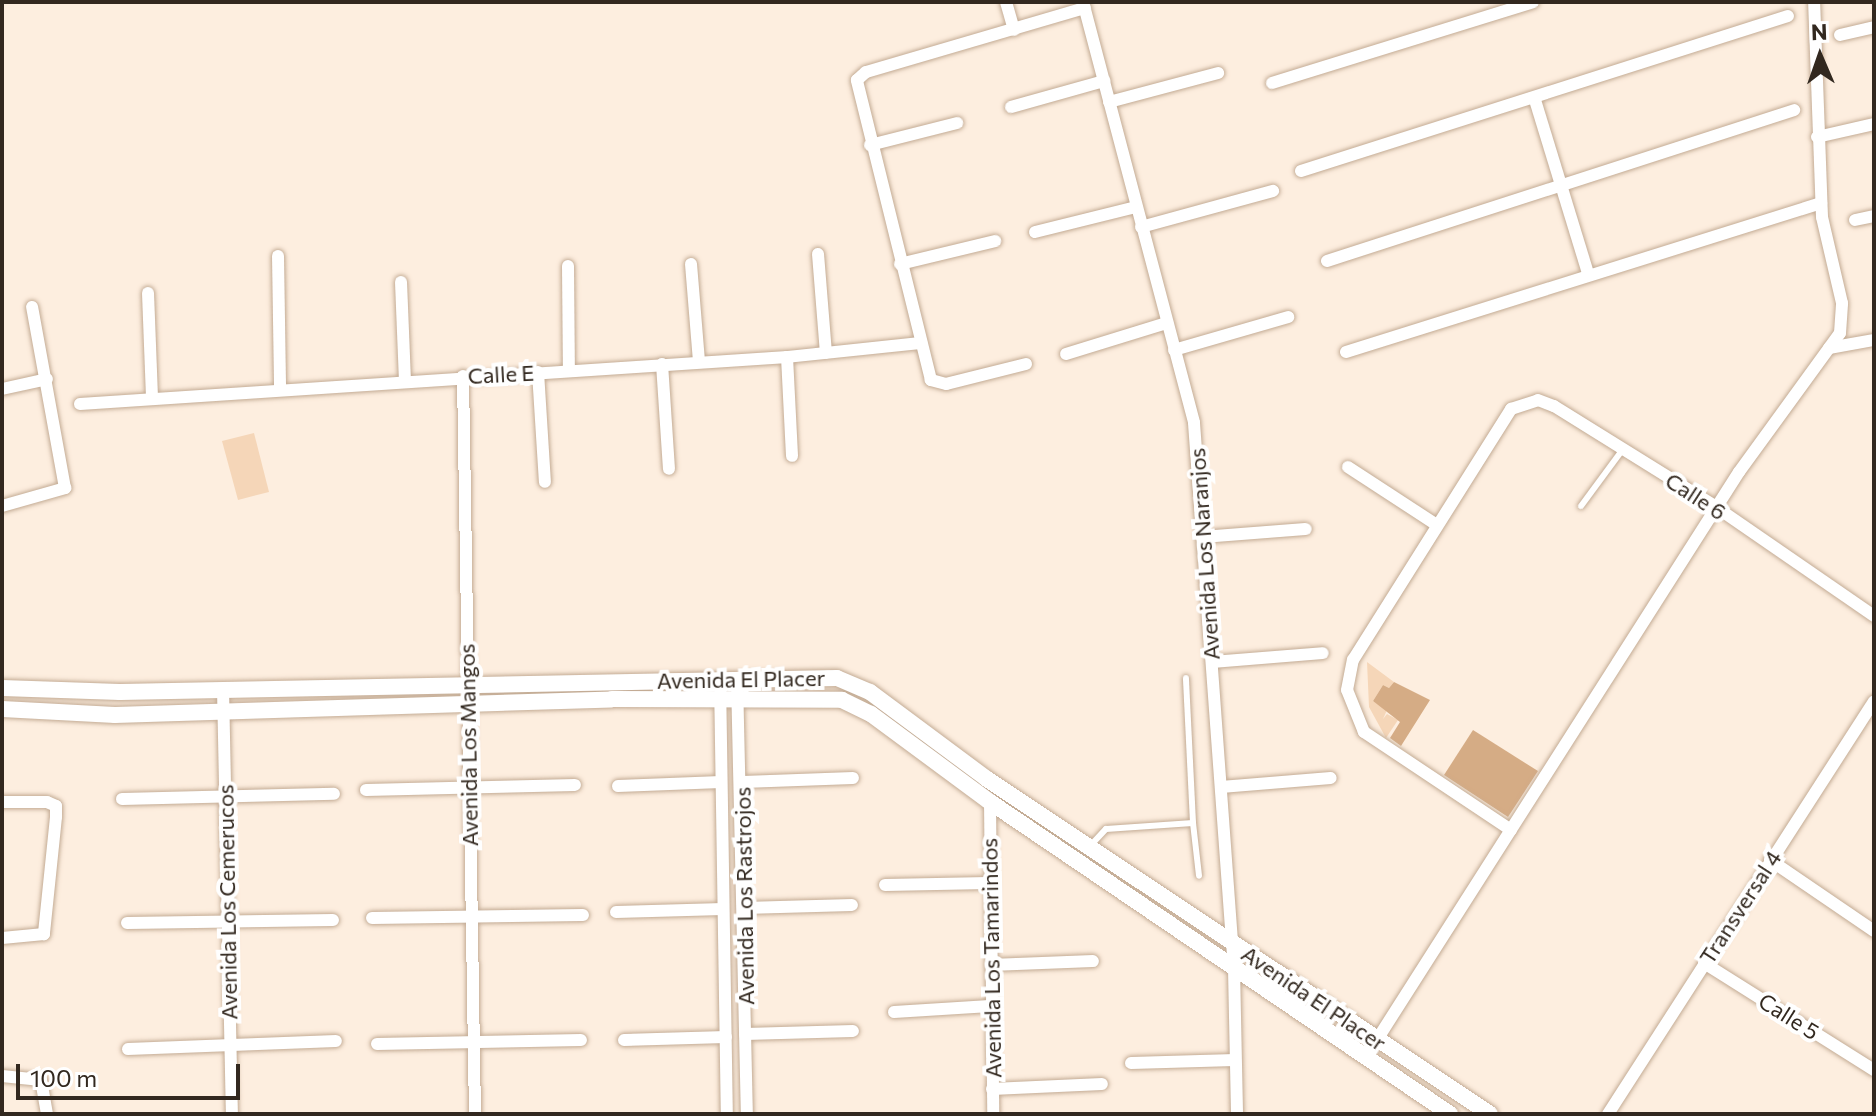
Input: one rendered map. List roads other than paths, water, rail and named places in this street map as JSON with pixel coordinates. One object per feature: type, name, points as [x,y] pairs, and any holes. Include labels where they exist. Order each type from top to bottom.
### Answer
[{"type":"street","points":[[1006,2],[1014,30]]},
{"type":"street","points":[[1272,83],[1507,6],[1533,2]]},
{"type":"street","points":[[1366,1057],[1716,507],[1840,333],[1842,303],[1821,203],[1814,2]]},
{"type":"street","points":[[1026,364],[946,384],[931,380],[857,88],[861,74],[1014,30],[1084,5]]},
{"type":"street","name":"Avenida Los Naranjos","points":[[1084,5],[1194,423],[1234,969],[1237,1114]]},
{"type":"street","points":[[1301,171],[1535,100],[1788,16]]},
{"type":"street","points":[[1840,35],[1874,27]]},
{"type":"street","points":[[1109,102],[1218,73]]},
{"type":"street","points":[[1011,107],[1104,81]]},
{"type":"street","points":[[1535,100],[1588,273]]},
{"type":"street","points":[[1327,261],[1794,110]]},
{"type":"street","points":[[870,145],[957,123]]},
{"type":"street","points":[[1817,137],[1874,124]]},
{"type":"street","points":[[1141,227],[1273,191]]},
{"type":"street","points":[[1346,352],[1588,273],[1821,203]]},
{"type":"street","points":[[1035,232],[1136,207]]},
{"type":"street","points":[[1855,220],[1874,216]]},
{"type":"street","points":[[900,264],[995,241]]},
{"type":"street","points":[[818,254],[826,353]]},
{"type":"street","points":[[278,256],[280,390]]},
{"type":"street","points":[[691,264],[699,362]]},
{"type":"street","points":[[568,266],[569,371]]},
{"type":"street","points":[[401,282],[405,381]]},
{"type":"street","points":[[148,293],[152,398]]},
{"type":"street","points":[[2,506],[65,488],[32,307]]},
{"type":"street","points":[[1174,350],[1288,317]]},
{"type":"street","points":[[1066,354],[1167,323]]},
{"type":"street","points":[[1829,348],[1874,340]]},
{"type":"street","name":"Calle E","points":[[80,404],[463,376],[787,357],[921,343]]},
{"type":"street","points":[[787,357],[792,456]]},
{"type":"street","points":[[662,364],[669,469]]},
{"type":"street","points":[[538,372],[545,482]]},
{"type":"street","name":"Avenida Los Mangos","points":[[463,376],[475,1114]]},
{"type":"street","points":[[2,389],[47,379]]},
{"type":"street","name":"Calle 6","points":[[1437,525],[1511,409],[1538,400],[1716,507],[1874,616]]},
{"type":"street","points":[[1348,467],[1437,525],[1353,660],[1350,703],[1364,732],[1511,830]]},
{"type":"street","points":[[1202,537],[1306,529]]},
{"type":"street","points":[[1212,662],[1323,653]]},
{"type":"street","name":"Avenida El Placer","points":[[2,688],[223,689],[837,678],[870,692],[1089,848],[1490,1114]]},
{"type":"street","name":"Avenida Los Rastrojos","points":[[728,679],[739,700],[743,782],[747,1114]]},
{"type":"street","name":"Avenida Los Rastrojos","points":[[727,1114],[720,701],[728,679]]},
{"type":"street","name":"Avenida Los Cemerucos","points":[[223,689],[226,712],[224,795],[232,1114]]},
{"type":"street","name":"Avenida El Placer","points":[[2,709],[115,715],[467,705],[842,700],[871,714],[990,802],[1450,1114]]},
{"type":"street","name":"Transversal 4","points":[[1608,1114],[1874,701]]},
{"type":"street","points":[[743,782],[853,778]]},
{"type":"street","points":[[1221,787],[1331,778]]},
{"type":"street","points":[[618,786],[721,782]]},
{"type":"street","points":[[366,790],[575,785]]},
{"type":"street","points":[[122,799],[334,794]]},
{"type":"street","points":[[2,802],[47,802],[56,806],[44,934],[34,938],[2,938]]},
{"type":"street","name":"Avenida Los Tamarindos","points":[[990,802],[988,883],[993,1114]]},
{"type":"street","points":[[1770,860],[1874,931]]},
{"type":"street","points":[[885,885],[988,883]]},
{"type":"street","points":[[744,908],[852,905]]},
{"type":"street","points":[[616,912],[723,909]]},
{"type":"street","points":[[372,918],[583,915]]},
{"type":"street","points":[[127,923],[333,920]]},
{"type":"street","points":[[991,965],[1093,961]]},
{"type":"street","name":"Calle 5","points":[[1704,963],[1874,1070]]},
{"type":"street","points":[[894,1012],[990,1006]]},
{"type":"street","points":[[745,1034],[853,1031]]},
{"type":"street","points":[[624,1040],[726,1037]]},
{"type":"street","points":[[377,1044],[581,1040]]},
{"type":"street","points":[[128,1049],[336,1041]]},
{"type":"street","points":[[1131,1063],[1235,1060]]},
{"type":"street","points":[[2,1076],[32,1076],[44,1089],[47,1114]]},
{"type":"street","points":[[992,1089],[1102,1084]]},
{"type":"lane","points":[[1581,506],[1623,449]]},
{"type":"lane","points":[[1186,678],[1193,823],[1199,876]]},
{"type":"lane","points":[[1089,848],[1106,829],[1193,823]]}]
